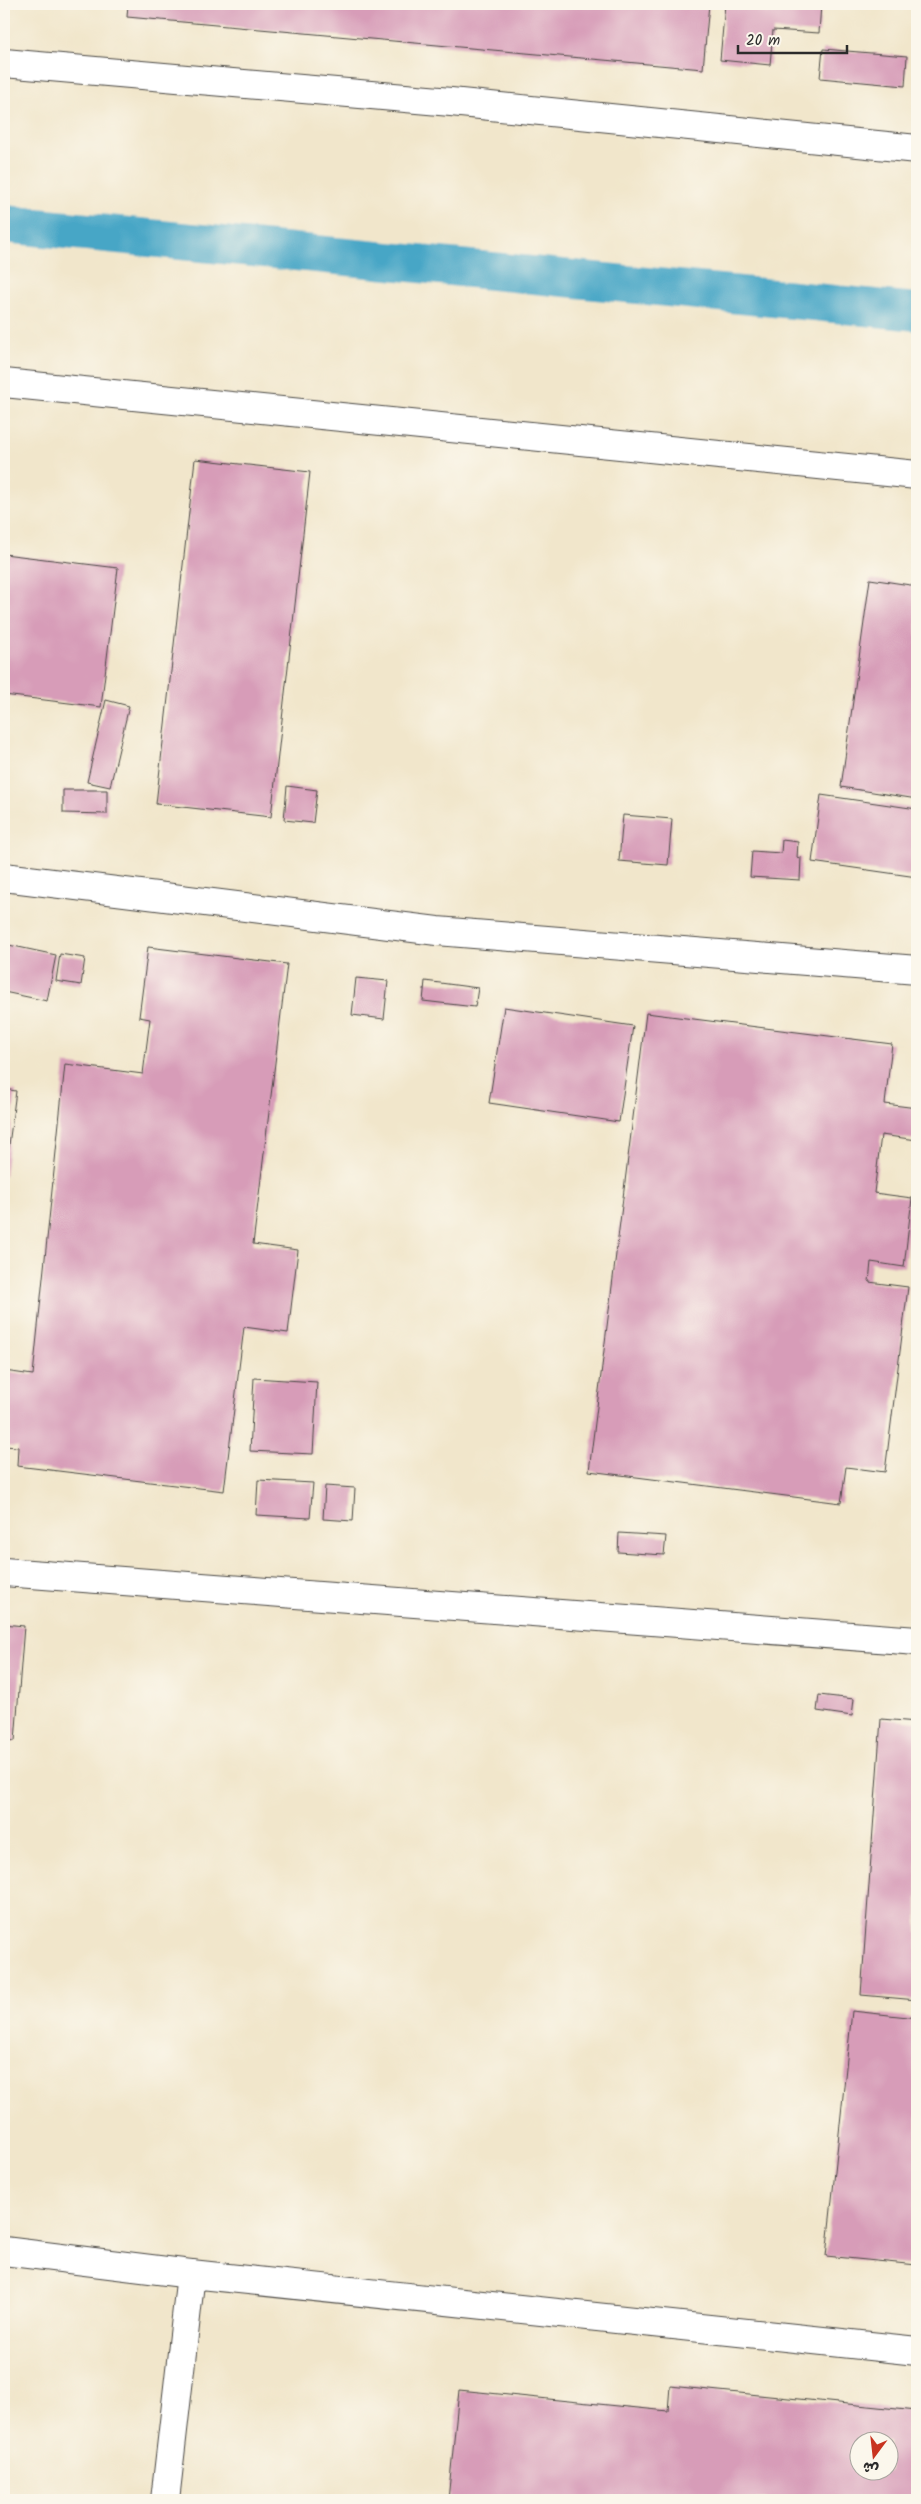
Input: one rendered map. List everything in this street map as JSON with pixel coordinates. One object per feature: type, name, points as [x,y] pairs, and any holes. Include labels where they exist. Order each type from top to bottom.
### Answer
[{"type":"street","points":[[4,63],[451,102],[917,149]]},
{"type":"street","points":[[4,383],[917,475]]},
{"type":"street","points":[[4,877],[438,931],[917,970]]},
{"type":"street","points":[[4,1572],[917,1641]]},
{"type":"street","points":[[4,2251],[191,2274],[917,2351]]},
{"type":"street","points":[[165,2500],[191,2274]]},
{"type":"building","points":[[128,4],[709,4],[703,69],[127,17]]},
{"type":"building","points":[[725,4],[821,4],[819,33],[773,30],[770,65],[720,60]]},
{"type":"building","points":[[823,49],[907,56],[905,86],[820,78]]},
{"type":"building","points":[[195,459],[310,472],[271,817],[156,804]]},
{"type":"building","points":[[4,554],[118,568],[101,707],[4,695]]},
{"type":"building","points":[[870,579],[917,586],[917,799],[841,787]]},
{"type":"building","points":[[106,700],[129,706],[110,787],[87,782]]},
{"type":"building","points":[[287,786],[317,790],[313,823],[284,820]]},
{"type":"building","points":[[63,790],[107,790],[107,814],[63,813]]},
{"type":"building","points":[[821,795],[917,809],[917,877],[812,862]]},
{"type":"building","points":[[623,815],[672,819],[668,865],[619,861]]},
{"type":"building","points":[[782,840],[798,842],[797,858],[801,857],[800,880],[750,877],[752,851],[781,853]]},
{"type":"building","points":[[4,944],[56,955],[47,1001],[4,992]]},
{"type":"building","points":[[148,947],[287,964],[253,1244],[298,1250],[288,1333],[244,1327],[224,1491],[17,1466],[18,1447],[4,1446],[4,1371],[33,1375],[65,1064],[143,1074],[150,1019],[139,1017]]},
{"type":"building","points":[[60,954],[85,958],[81,985],[56,981]]},
{"type":"building","points":[[356,978],[388,981],[384,1019],[352,1015]]},
{"type":"building","points":[[425,981],[478,988],[475,1007],[423,1001]]},
{"type":"building","points":[[504,1007],[633,1026],[619,1122],[489,1103]]},
{"type":"building","points":[[646,1013],[892,1044],[885,1104],[917,1108],[917,1140],[881,1135],[874,1193],[912,1198],[904,1267],[871,1262],[869,1282],[908,1287],[885,1472],[846,1467],[841,1503],[589,1471]]},
{"type":"building","points":[[4,1089],[16,1091],[5,1176],[4,1176]]},
{"type":"building","points":[[254,1378],[317,1382],[313,1454],[250,1451]]},
{"type":"building","points":[[258,1480],[313,1483],[310,1518],[256,1515]]},
{"type":"building","points":[[325,1486],[355,1488],[353,1521],[323,1519]]},
{"type":"building","points":[[619,1533],[666,1536],[664,1555],[618,1552]]},
{"type":"building","points":[[4,1624],[24,1626],[15,1741],[4,1740]]},
{"type":"building","points":[[819,1695],[854,1699],[852,1716],[817,1711]]},
{"type":"building","points":[[881,1719],[917,1722],[917,2000],[861,1995]]},
{"type":"building","points":[[852,2011],[917,2018],[917,2265],[826,2256]]},
{"type":"building","points":[[670,2386],[917,2411],[917,2500],[448,2500],[459,2390],[668,2411]]},
{"type":"waterway","points":[[4,224],[917,312]]}]
